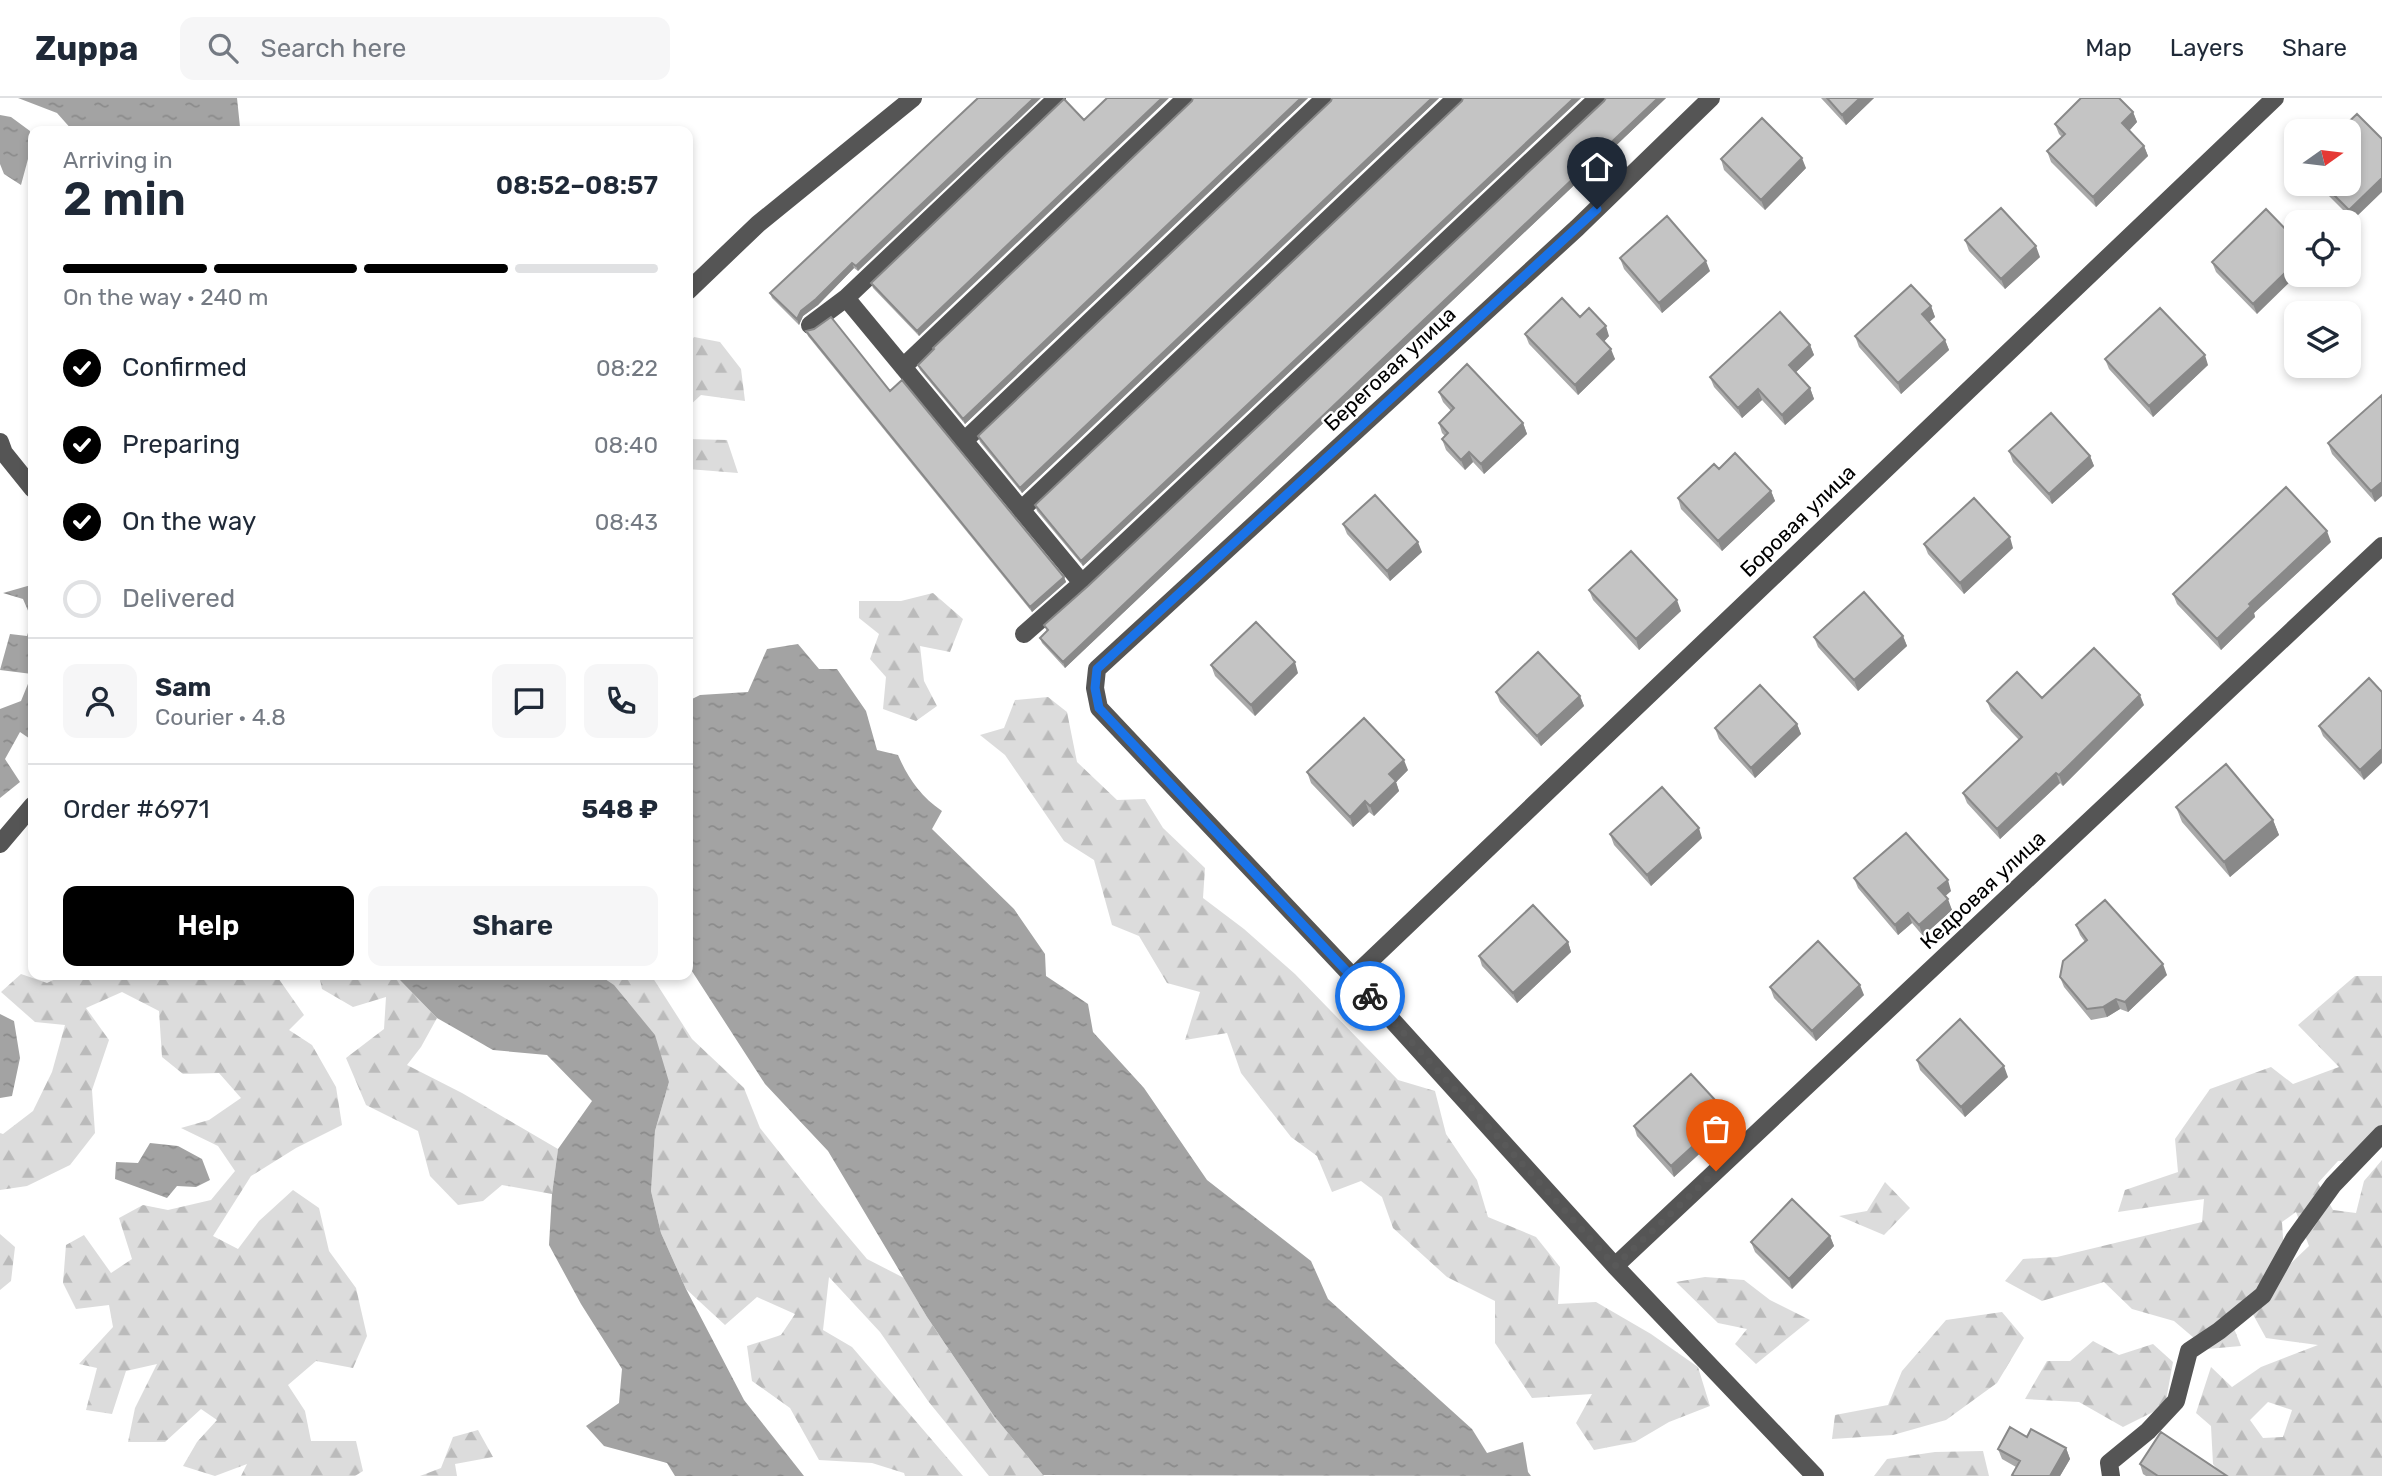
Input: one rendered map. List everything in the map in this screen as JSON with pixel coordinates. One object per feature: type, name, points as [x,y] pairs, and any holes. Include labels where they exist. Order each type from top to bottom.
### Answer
[{"type":"street","points":[[693,286],[758,224],[912,98]]},
{"type":"street","points":[[810,325],[846,298],[1057,98]]},
{"type":"street","points":[[902,367],[1186,98]]},
{"type":"street","points":[[964,441],[1325,98]]},
{"type":"street","points":[[1021,510],[1456,98]]},
{"type":"street","points":[[1024,634],[1083,583],[1598,98]]},
{"type":"street","name":"Береговая улица","points":[[1353,977],[1099,708],[1095,688],[1097,669],[1567,237],[1711,98]]},
{"type":"street","name":"Боровая улица","points":[[1353,977],[2275,98]]},
{"type":"street","points":[[846,298],[1083,583]]},
{"type":"street","points":[[0,442],[4,453],[28,483]]},
{"type":"street","name":"Кедровая улица","points":[[1615,1266],[2382,546]]},
{"type":"street","points":[[0,844],[28,811]]},
{"type":"street","points":[[1353,977],[1615,1266],[1815,1476]]},
{"type":"street","points":[[2111,1476],[2109,1463],[2148,1431],[2176,1401],[2189,1351],[2219,1331],[2263,1295],[2294,1239],[2333,1185],[2382,1134]]},
{"type":"green space","points":[[693,338],[720,342],[741,369],[745,401],[701,395],[693,402]]},
{"type":"green space","points":[[693,439],[727,440],[738,473],[693,469]]},
{"type":"green space","points":[[933,593],[963,619],[950,652],[920,646],[924,681],[937,706],[916,721],[883,709],[886,677],[870,659],[879,634],[859,618],[859,601],[901,601]]},
{"type":"green space","points":[[1048,697],[1067,712],[1077,762],[1117,800],[1145,799],[1163,828],[1205,868],[1203,898],[1244,929],[1295,974],[1398,1080],[1435,1091],[1446,1134],[1477,1180],[1488,1217],[1536,1237],[1560,1267],[1558,1304],[1596,1302],[1651,1334],[1698,1367],[1710,1406],[1669,1422],[1635,1442],[1594,1450],[1576,1423],[1592,1394],[1532,1398],[1495,1343],[1495,1301],[1447,1277],[1393,1228],[1382,1197],[1361,1181],[1332,1192],[1317,1156],[1291,1137],[1241,1073],[1227,1033],[1185,1040],[1200,992],[1167,983],[1139,936],[1112,925],[1094,860],[1064,841],[1005,755],[980,735],[1004,728],[1015,700]]},
{"type":"green space","points":[[21,974],[28,976],[28,980],[47,983],[53,980],[280,980],[304,1015],[289,1030],[312,1045],[336,1087],[342,1125],[296,1148],[251,1176],[213,1236],[238,1249],[259,1221],[293,1190],[319,1208],[329,1251],[356,1288],[367,1336],[353,1368],[316,1361],[288,1385],[305,1411],[311,1441],[356,1441],[363,1471],[355,1476],[241,1476],[247,1464],[215,1476],[183,1466],[197,1442],[217,1420],[201,1409],[165,1442],[128,1442],[135,1408],[157,1364],[126,1371],[112,1414],[86,1410],[97,1368],[79,1364],[113,1327],[109,1305],[76,1309],[63,1283],[66,1245],[84,1235],[111,1273],[132,1259],[119,1218],[143,1205],[168,1210],[211,1200],[235,1171],[218,1146],[181,1128],[209,1120],[241,1098],[219,1073],[183,1074],[162,1057],[159,1011],[122,992],[86,1008],[109,1040],[92,1090],[95,1133],[70,1165],[27,1186],[0,1190],[0,1133],[3,1134],[33,1111],[52,1072],[65,1025],[35,1022],[1,992]]},
{"type":"green space","points":[[2355,976],[2382,976],[2382,1129],[2375,1133],[2370,1160],[2338,1161],[2318,1183],[2333,1210],[2356,1213],[2364,1181],[2382,1160],[2382,1476],[2223,1476],[2213,1464],[2211,1426],[2196,1413],[2211,1367],[2232,1387],[2261,1367],[2318,1345],[2266,1338],[2250,1309],[2231,1321],[2241,1346],[2207,1349],[2174,1321],[2132,1309],[2104,1282],[2042,1301],[2005,1281],[2023,1259],[2057,1257],[2202,1222],[2204,1199],[2118,1212],[2125,1190],[2178,1172],[2175,1139],[2210,1089],[2271,1067],[2293,1084],[2339,1067],[2298,1025]],"holes":[[[2296,1212],[2309,1246],[2285,1269],[2282,1222]],[[2268,1402],[2292,1410],[2283,1437],[2263,1438],[2250,1420]]]},
{"type":"green space","points":[[320,980],[400,980],[437,1018],[421,1047],[407,1065],[462,1093],[558,1149],[552,1194],[502,1185],[483,1201],[458,1205],[430,1176],[418,1131],[366,1105],[346,1058],[384,1029],[386,997],[353,1007],[322,989]]},
{"type":"green space","points":[[602,980],[654,980],[692,1039],[744,1088],[760,1128],[819,1202],[867,1259],[904,1278],[994,1416],[1044,1476],[989,1476],[928,1401],[880,1332],[829,1277],[823,1330],[852,1347],[963,1476],[905,1476],[904,1473],[872,1463],[819,1460],[790,1408],[752,1381],[747,1346],[781,1335],[795,1314],[757,1297],[725,1325],[686,1289],[661,1233],[651,1191],[655,1131],[669,1082]]},
{"type":"green space","points":[[1885,1182],[1910,1208],[1884,1235],[1839,1216],[1867,1211]]},
{"type":"green space","points":[[0,1234],[15,1247],[11,1281],[0,1290]]},
{"type":"green space","points":[[1705,1277],[1744,1280],[1770,1300],[1810,1320],[1756,1364],[1735,1344],[1747,1329],[1718,1323],[1676,1282]]},
{"type":"green space","points":[[2002,1312],[2024,1338],[1997,1383],[1946,1420],[1893,1435],[1832,1439],[1835,1415],[1888,1405],[1902,1371],[1946,1320]]},
{"type":"green space","points":[[2093,1341],[2119,1355],[2153,1344],[2173,1362],[2165,1406],[2123,1427],[2079,1402],[2025,1399],[2047,1361],[2070,1361]]},
{"type":"green space","points":[[478,1430],[493,1457],[455,1464],[457,1476],[420,1476],[441,1468],[453,1437]]},
{"type":"green space","points":[[1983,1451],[1989,1476],[1874,1476],[1887,1459],[1935,1452]]},
{"type":"water","points":[[18,98],[237,98],[240,126],[69,126],[57,113]]},
{"type":"water","points":[[0,115],[11,117],[28,130],[28,159],[21,185],[4,174],[0,164]]},
{"type":"water","points":[[28,586],[28,611],[23,599],[3,593]]},
{"type":"water","points":[[28,633],[28,674],[0,670],[10,634],[27,636]]},
{"type":"water","points":[[798,644],[819,669],[837,669],[866,711],[877,750],[898,755],[916,786],[942,811],[932,829],[1014,909],[1045,954],[1046,976],[1088,1004],[1093,1032],[1144,1088],[1207,1180],[1311,1261],[1328,1299],[1472,1429],[1487,1453],[1523,1442],[1531,1476],[1043,1475],[994,1416],[927,1317],[828,1151],[765,1084],[693,973],[693,698],[700,695],[748,692],[767,649]]},
{"type":"water","points":[[28,684],[28,738],[20,732],[5,759],[20,782],[0,798],[0,709],[21,701]]},
{"type":"water","points":[[400,980],[606,980],[614,985],[655,1035],[669,1082],[655,1131],[651,1191],[661,1233],[686,1289],[744,1400],[804,1476],[675,1476],[667,1463],[604,1446],[586,1426],[619,1403],[622,1369],[581,1304],[549,1245],[558,1149],[592,1101],[547,1055],[493,1050],[437,1018]]},
{"type":"water","points":[[0,1014],[14,1021],[20,1058],[12,1096],[0,1098]]},
{"type":"water","points":[[150,1143],[178,1146],[202,1159],[210,1180],[196,1187],[177,1186],[167,1198],[115,1179],[116,1162],[138,1163]]},
{"type":"building","points":[[978,98],[1034,98],[856,266],[852,263],[801,311],[797,319],[770,293]]},
{"type":"building","points":[[1107,98],[1162,98],[917,331],[871,283],[1064,99],[1084,120]]},
{"type":"building","points":[[1193,98],[1301,98],[963,419],[918,365]]},
{"type":"building","points":[[1332,98],[1432,98],[1020,488],[978,436]]},
{"type":"building","points":[[1463,98],[1574,98],[1081,561],[1035,505]]},
{"type":"building","points":[[1606,98],[1658,98],[1063,662],[1040,638],[1048,630],[1044,625]]},
{"type":"building","points":[[1827,98],[1860,98],[1842,115]]},
{"type":"building","points":[[2081,98],[2119,98],[2133,112],[2122,123],[2144,146],[2093,197],[2047,151],[2065,134],[2055,124]]},
{"type":"building","points":[[2357,114],[2382,139],[2382,178],[2349,210],[2335,196],[2361,196],[2361,119],[2352,119]]},
{"type":"building","points":[[1762,118],[1802,158],[1761,200],[1721,159]]},
{"type":"building","points":[[2001,208],[2036,246],[2001,279],[1965,240]]},
{"type":"building","points":[[2266,209],[2284,228],[2284,274],[2253,304],[2212,262]]},
{"type":"building","points":[[1667,216],[1706,261],[1659,303],[1620,258]]},
{"type":"building","points":[[1911,285],[1931,306],[1922,314],[1945,340],[1898,383],[1855,336]]},
{"type":"building","points":[[1562,298],[1580,317],[1589,308],[1606,326],[1597,334],[1611,349],[1575,385],[1525,334]]},
{"type":"building","points":[[2160,308],[2205,355],[2149,406],[2105,359]]},
{"type":"building","points":[[1780,312],[1810,345],[1789,365],[1810,388],[1782,415],[1758,389],[1738,408],[1710,377]]},
{"type":"building","points":[[831,317],[890,391],[902,380],[1064,577],[1030,607],[806,331],[814,329]]},
{"type":"building","points":[[1467,364],[1523,423],[1481,464],[1469,452],[1461,460],[1442,439],[1448,433],[1439,423],[1454,408],[1439,392]]},
{"type":"building","points":[[2382,395],[2382,482],[2371,491],[2328,443]]},
{"type":"building","points":[[2051,413],[2090,456],[2049,494],[2009,451]]},
{"type":"building","points":[[1735,453],[1771,491],[1718,541],[1678,498],[1714,464],[1719,469]]},
{"type":"building","points":[[2286,487],[2327,531],[2249,604],[2251,606],[2217,639],[2173,594]]},
{"type":"building","points":[[1375,495],[1418,542],[1387,571],[1343,524]]},
{"type":"building","points":[[1974,498],[2010,537],[1960,583],[1924,544]]},
{"type":"building","points":[[1631,551],[1677,600],[1636,639],[1589,590]]},
{"type":"building","points":[[1864,592],[1903,636],[1854,680],[1814,637]]},
{"type":"building","points":[[1256,622],[1295,662],[1251,705],[1211,665]]},
{"type":"building","points":[[2094,648],[2140,695],[2059,775],[2056,773],[1997,829],[1963,793],[2022,737],[1987,701],[2017,672],[2042,698]]},
{"type":"building","points":[[1538,652],[1580,696],[1537,736],[1496,692]]},
{"type":"building","points":[[2369,678],[2382,692],[2382,749],[2360,770],[2319,726]]},
{"type":"building","points":[[1760,685],[1797,724],[1751,768],[1715,728]]},
{"type":"building","points":[[1364,718],[1404,760],[1389,774],[1396,781],[1370,806],[1365,801],[1350,817],[1307,772]]},
{"type":"building","points":[[2226,764],[2273,820],[2224,862],[2176,807]]},
{"type":"building","points":[[1662,787],[1699,828],[1647,875],[1610,834]]},
{"type":"building","points":[[1906,833],[1948,880],[1938,888],[1948,899],[1919,925],[1908,913],[1895,925],[1854,878]]},
{"type":"building","points":[[2105,900],[2163,964],[2125,1002],[2116,999],[2103,1007],[2087,1009],[2060,977],[2063,961],[2087,940],[2076,925]]},
{"type":"building","points":[[1533,905],[1568,942],[1513,993],[1479,956]]},
{"type":"building","points":[[1818,941],[1860,985],[1812,1031],[1770,987]]},
{"type":"building","points":[[1960,1019],[2004,1066],[1961,1107],[1917,1060]]},
{"type":"building","points":[[1691,1074],[1728,1114],[1671,1166],[1634,1126]]},
{"type":"building","points":[[1792,1199],[1830,1236],[1789,1279],[1751,1242]]},
{"type":"building","points":[[2010,1427],[2027,1437],[2031,1429],[2066,1448],[2050,1476],[2012,1475],[2020,1461],[1998,1449]]},
{"type":"building","points":[[2161,1432],[2227,1476],[2158,1476],[2140,1464]]},
{"type":"way so far","points":[[1370,996],[1615,1266],[1716,1171]]},
{"type":"route","points":[[1370,996],[1099,708],[1095,688],[1097,669],[1597,209]]}]
